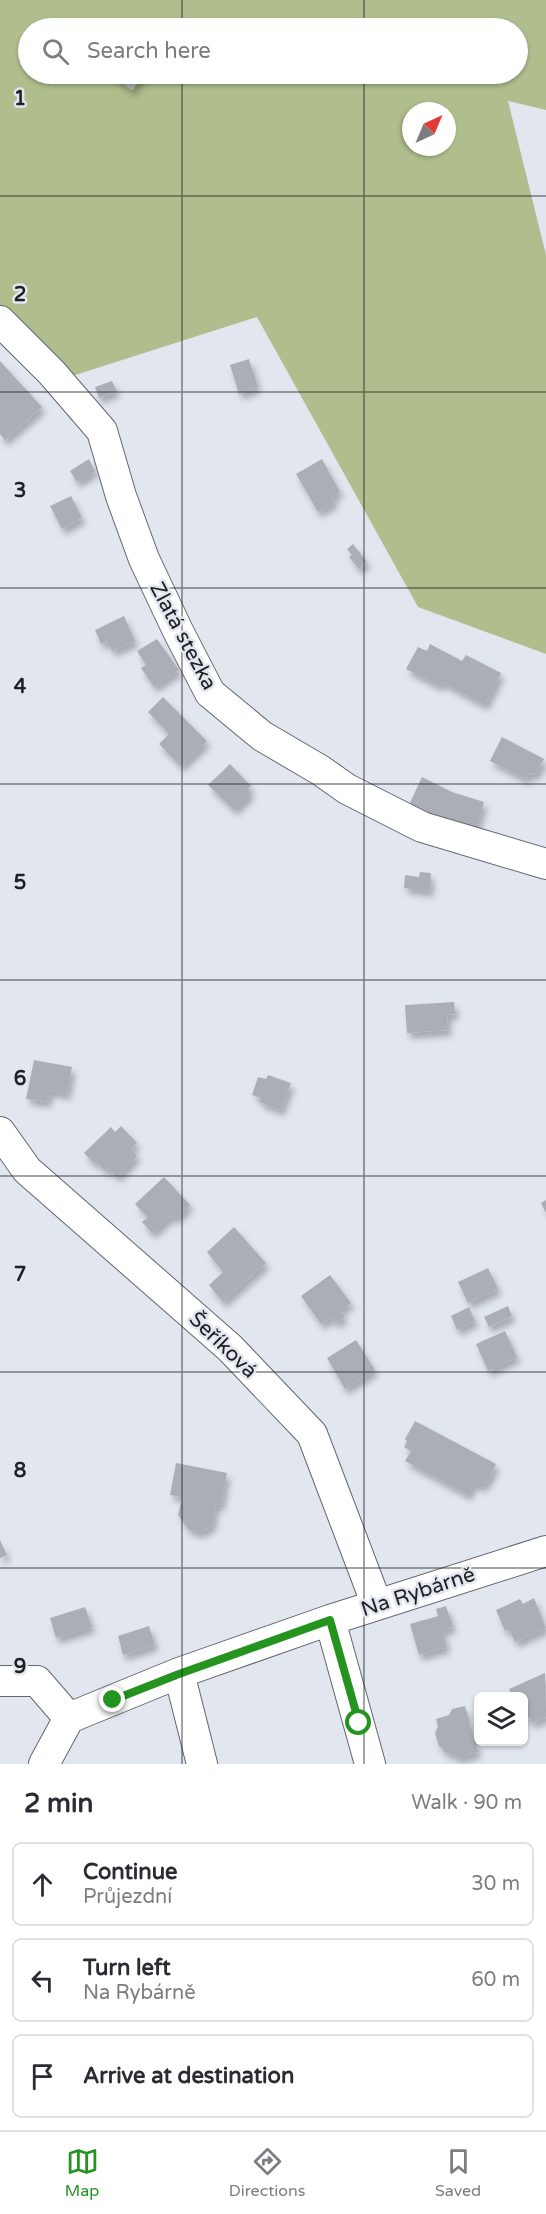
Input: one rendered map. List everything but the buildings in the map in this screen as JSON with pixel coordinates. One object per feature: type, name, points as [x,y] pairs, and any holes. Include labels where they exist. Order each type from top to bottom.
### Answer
[{"type":"street","name":"Zlatá stezka","points":[[0,321],[52,373],[102,431],[121,496],[144,560],[210,693],[262,736],[320,770],[347,789],[422,827],[546,864]]},
{"type":"street","name":"Šeříková","points":[[0,1132],[27,1170],[230,1348],[312,1434],[376,1605]]},
{"type":"street","name":"Na Rybárně","points":[[69,1718],[179,1674],[330,1620],[546,1551]]},
{"type":"street","points":[[330,1620],[370,1764]]},
{"type":"street","points":[[179,1674],[202,1764]]},
{"type":"street","points":[[0,1681],[37,1681],[69,1718],[44,1764]]},
{"type":"green space","points":[[0,0],[546,0],[546,110],[508,101],[546,255],[546,654],[418,607],[257,317],[69,377],[0,308]]},
{"type":"route","points":[[113,1700],[330,1620],[359,1723]]}]
